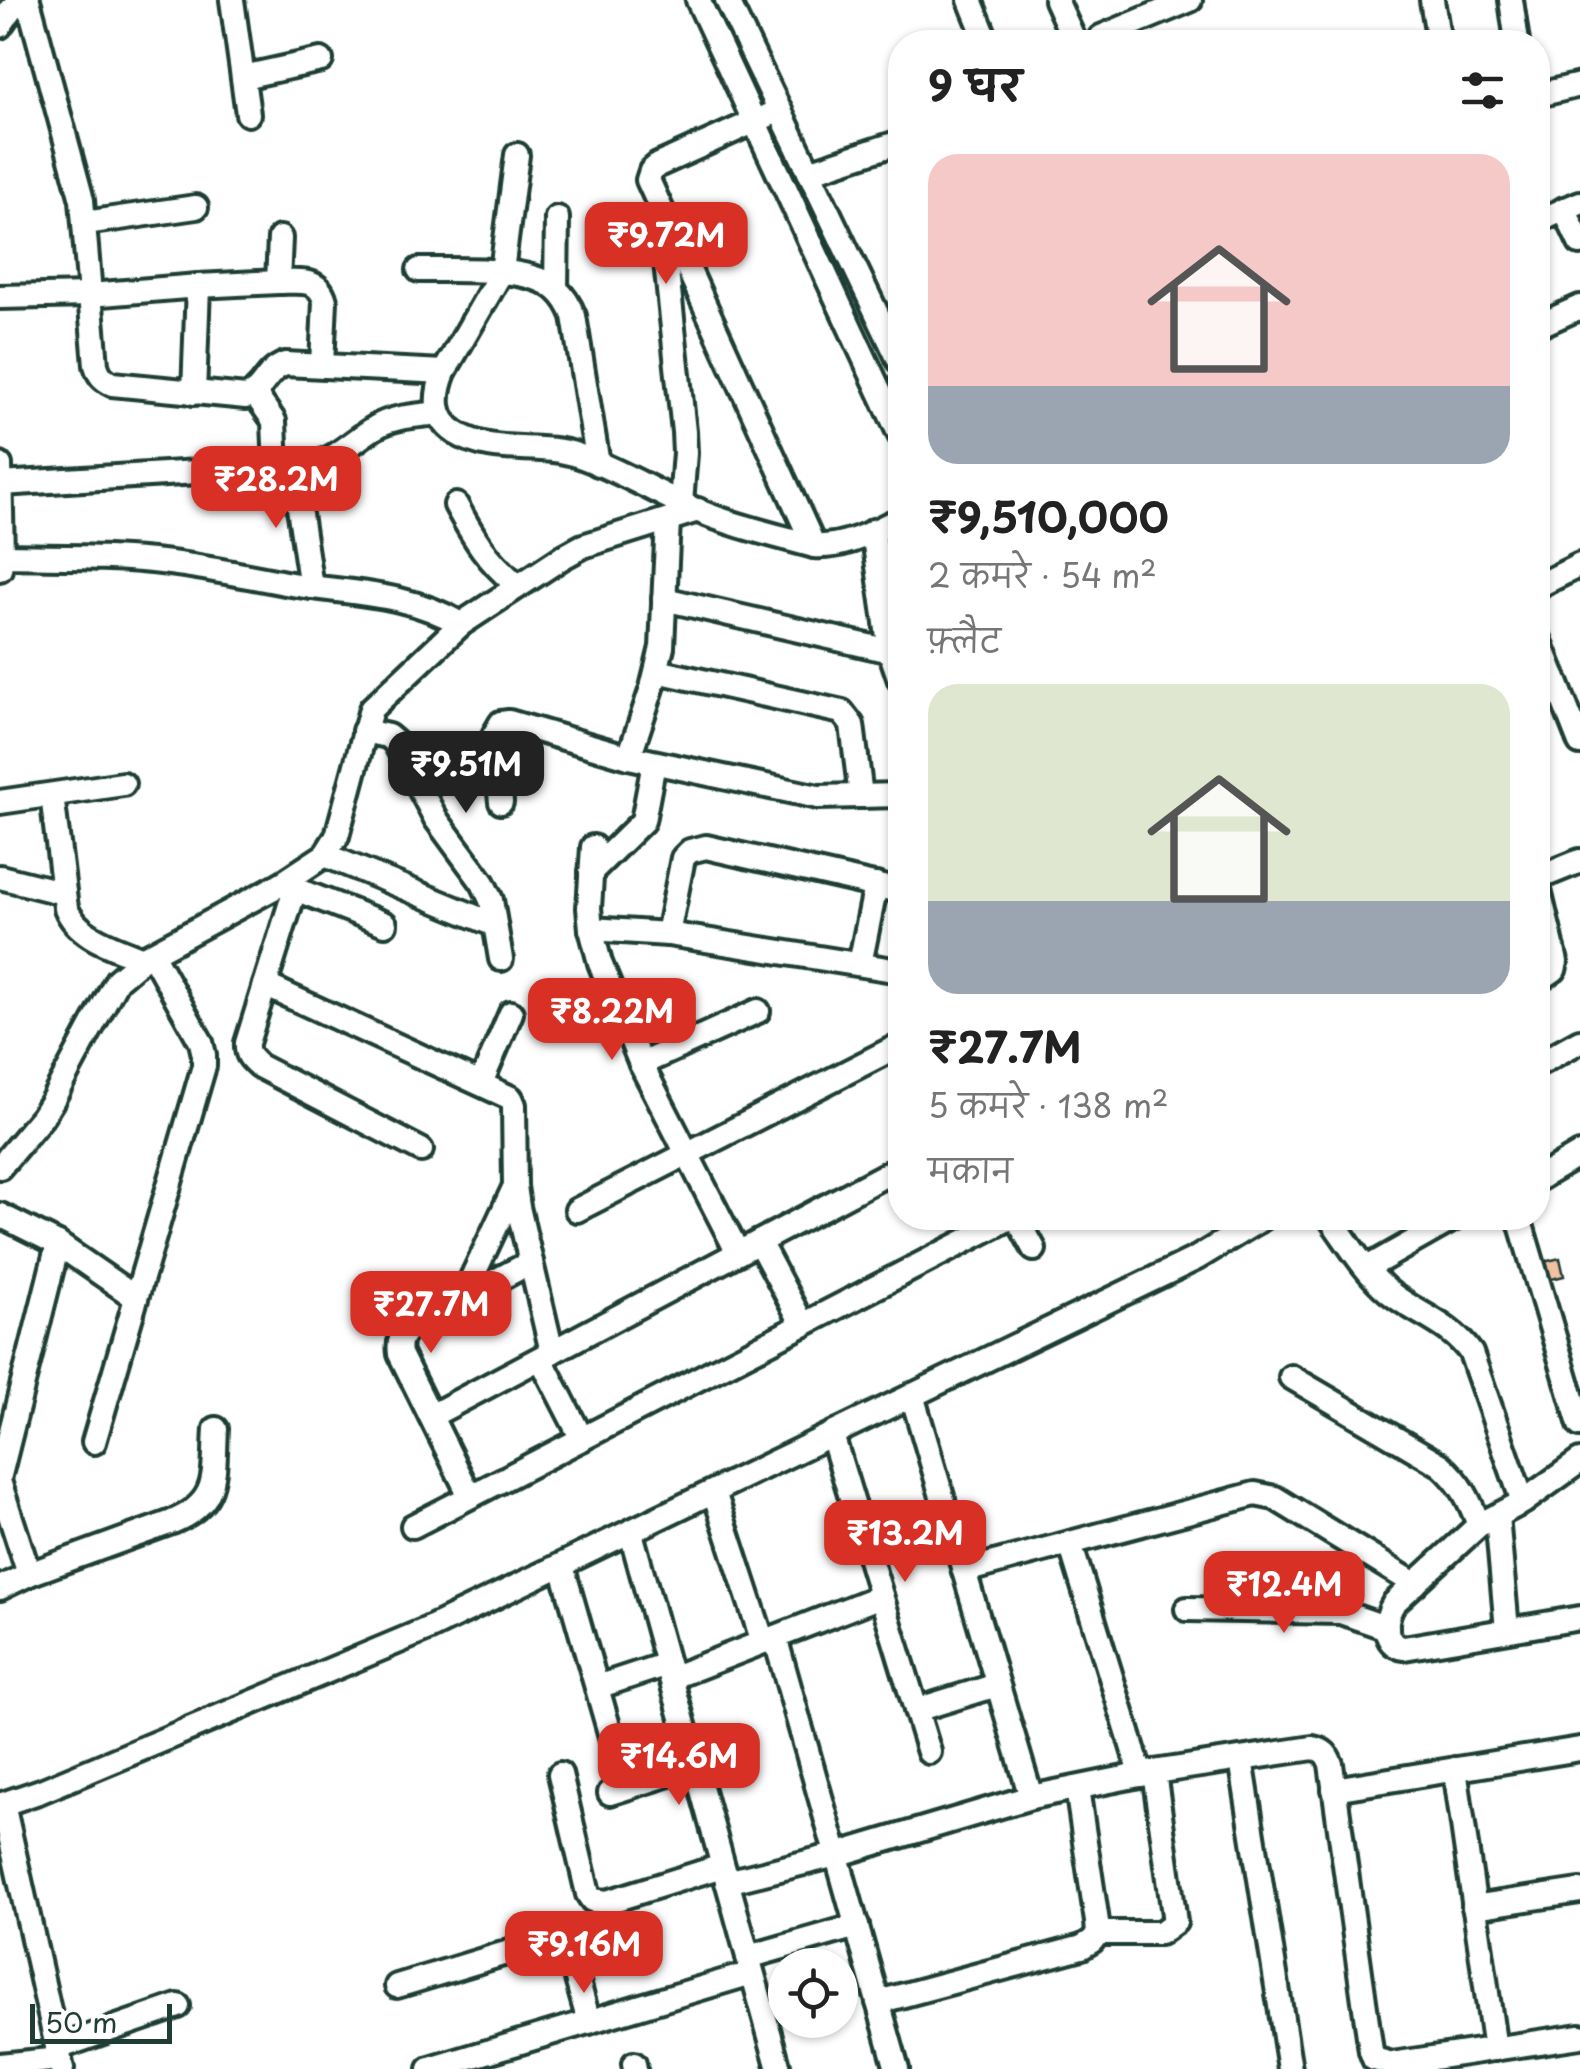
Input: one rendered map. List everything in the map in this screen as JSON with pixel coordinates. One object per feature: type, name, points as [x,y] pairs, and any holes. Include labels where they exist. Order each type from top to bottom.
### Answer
[{"type":"street","points":[[0,26],[17,0]]},
{"type":"street","points":[[28,0],[78,182],[96,365],[103,380],[246,397],[255,394],[267,374],[285,364],[444,372]]},
{"type":"street","points":[[232,0],[248,114]]},
{"type":"street","points":[[698,0],[888,406]]},
{"type":"street","points":[[727,0],[888,336]]},
{"type":"street","points":[[970,0],[982,30]]},
{"type":"street","points":[[1056,0],[1070,30]]},
{"type":"street","points":[[1123,30],[1190,0]]},
{"type":"street","points":[[1432,0],[1437,30]]},
{"type":"street","points":[[1512,0],[1516,30]]},
{"type":"street","points":[[243,77],[321,60]]},
{"type":"street","points":[[1550,91],[1580,85]]},
{"type":"street","points":[[780,110],[658,165],[648,180],[814,546]]},
{"type":"street","points":[[793,201],[814,181],[888,147]]},
{"type":"street","points":[[516,155],[502,271],[444,372],[436,398],[438,413],[456,433],[476,442],[576,454],[682,511],[814,546],[846,544],[888,524]]},
{"type":"street","points":[[1572,206],[1580,244]]},
{"type":"street","points":[[85,223],[196,207]]},
{"type":"street","points":[[556,288],[557,218]]},
{"type":"street","points":[[278,282],[280,238]]},
{"type":"street","points":[[630,757],[657,670],[664,600],[682,511],[686,453],[666,262],[673,238]]},
{"type":"street","points":[[827,276],[854,264]]},
{"type":"street","points":[[419,270],[502,271],[543,280],[556,288],[574,316],[598,464]]},
{"type":"street","points":[[0,298],[311,282],[323,292],[322,365]]},
{"type":"street","points":[[194,393],[198,286]]},
{"type":"street","points":[[1550,321],[1580,307]]},
{"type":"street","points":[[255,394],[274,421],[312,587]]},
{"type":"street","points":[[1,484],[285,468],[327,461],[396,418],[438,413]]},
{"type":"street","points":[[0,465],[1,563],[110,557],[167,562],[411,601],[461,624]]},
{"type":"street","points":[[456,506],[479,546],[498,570],[518,586]]},
{"type":"street","points":[[0,1167],[42,1117],[117,980],[147,957],[288,886],[325,855],[337,836],[364,730],[378,700],[461,624],[518,586],[583,546],[682,511]]},
{"type":"street","points":[[872,532],[888,637]]},
{"type":"street","points":[[1550,580],[1580,565]]},
{"type":"street","points":[[664,600],[888,650]]},
{"type":"street","points":[[657,670],[842,712],[852,725],[861,796]]},
{"type":"street","points":[[1550,681],[1580,743]]},
{"type":"street","points":[[501,802],[494,735],[496,728],[509,722],[654,763],[798,794],[888,795]]},
{"type":"street","points":[[364,730],[388,736],[400,749],[436,819],[483,883],[501,959]]},
{"type":"street","points":[[591,872],[644,821],[654,763]]},
{"type":"street","points":[[0,802],[123,784]]},
{"type":"street","points":[[52,795],[66,908],[76,926],[147,957],[201,1042],[204,1054],[199,1083],[94,1442]]},
{"type":"street","points":[[593,847],[591,928],[600,963],[641,1064],[687,1154],[803,1325]]},
{"type":"street","points":[[668,934],[683,858],[697,848],[888,888]]},
{"type":"street","points":[[325,855],[495,926]]},
{"type":"street","points":[[1550,873],[1580,861]]},
{"type":"street","points":[[0,877],[64,892]]},
{"type":"street","points":[[860,964],[876,885]]},
{"type":"street","points":[[288,886],[386,924]]},
{"type":"street","points":[[288,886],[247,1043],[250,1058],[420,1150]]},
{"type":"street","points":[[591,928],[668,934],[888,969]]},
{"type":"street","points":[[1550,934],[1556,962],[1550,970]]},
{"type":"street","points":[[1550,973],[1580,956]]},
{"type":"street","points":[[265,985],[510,1098],[514,1105],[515,1186],[547,1356],[582,1439]]},
{"type":"street","points":[[641,1064],[758,1011]]},
{"type":"street","points":[[480,1084],[511,1012]]},
{"type":"street","points":[[1550,1057],[1580,1041]]},
{"type":"street","points":[[576,1210],[888,1051]]},
{"type":"street","points":[[1550,1172],[1580,1154]]},
{"type":"street","points":[[431,1416],[888,1173]]},
{"type":"street","points":[[462,1299],[515,1186]]},
{"type":"street","points":[[0,1214],[58,1244],[136,1298]]},
{"type":"street","points":[[412,1526],[990,1230]]},
{"type":"street","points":[[1022,1230],[1034,1249]]},
{"type":"street","points":[[60,2059],[2,1805],[428,1629],[1197,1258],[1243,1230]]},
{"type":"street","points":[[1339,1230],[1366,1268],[1392,1294],[1445,1326],[1471,1353],[1523,1502]]},
{"type":"street","points":[[1366,1268],[1434,1230]]},
{"type":"street","points":[[1523,1230],[1580,1425]]},
{"type":"street","points":[[0,1475],[58,1244]]},
{"type":"street","points":[[470,1496],[400,1354],[399,1342],[410,1326],[531,1262]]},
{"type":"street","points":[[1291,1376],[1441,1465],[1454,1477],[1488,1520],[1507,1630]]},
{"type":"street","points":[[912,1395],[1031,1797]]},
{"type":"street","points":[[0,1588],[28,1574],[187,1516],[198,1508],[212,1484],[216,1429]]},
{"type":"street","points":[[832,1434],[929,1752]]},
{"type":"street","points":[[1580,1461],[1523,1502],[1488,1520],[1388,1611],[1387,1628],[1392,1643],[1404,1648],[1580,1618]]},
{"type":"street","points":[[0,1484],[28,1574]]},
{"type":"street","points":[[714,1492],[769,1640],[836,1855],[878,2002],[892,2068]]},
{"type":"street","points":[[964,1571],[1256,1494],[1275,1498],[1415,1584]]},
{"type":"street","points":[[631,1533],[779,2069]]},
{"type":"street","points":[[1070,1544],[1147,1773],[1174,1922],[1160,1933],[1098,1933]]},
{"type":"street","points":[[562,1566],[614,1747]]},
{"type":"street","points":[[597,1687],[669,1671],[769,1640],[881,1596]]},
{"type":"street","points":[[1187,1609],[1340,1612],[1387,1628]]},
{"type":"street","points":[[916,1710],[998,1685]]},
{"type":"street","points":[[560,1774],[588,1894],[592,1900],[607,1902],[725,1874],[836,1855],[1031,1797],[1147,1773],[1313,1748],[1323,1750],[1331,1764],[1375,2064],[1580,2036]]},
{"type":"street","points":[[1334,1789],[1580,1749]]},
{"type":"street","points":[[1241,1759],[1290,2069]]},
{"type":"street","points":[[610,1793],[695,1766]]},
{"type":"street","points":[[1455,1770],[1494,2049]]},
{"type":"street","points":[[878,2002],[1082,1947],[1092,1941],[1098,1933],[1077,1788]]},
{"type":"street","points":[[1474,1906],[1580,1892]]},
{"type":"street","points":[[430,2069],[589,2022],[857,1926]]},
{"type":"street","points":[[397,1986],[558,1940],[570,1950],[589,2022]]},
{"type":"street","points":[[0,2065],[60,2059],[178,2006]]},
{"type":"building","points":[[1560,1258],[1564,1276],[1539,1282],[1535,1264]]}]
